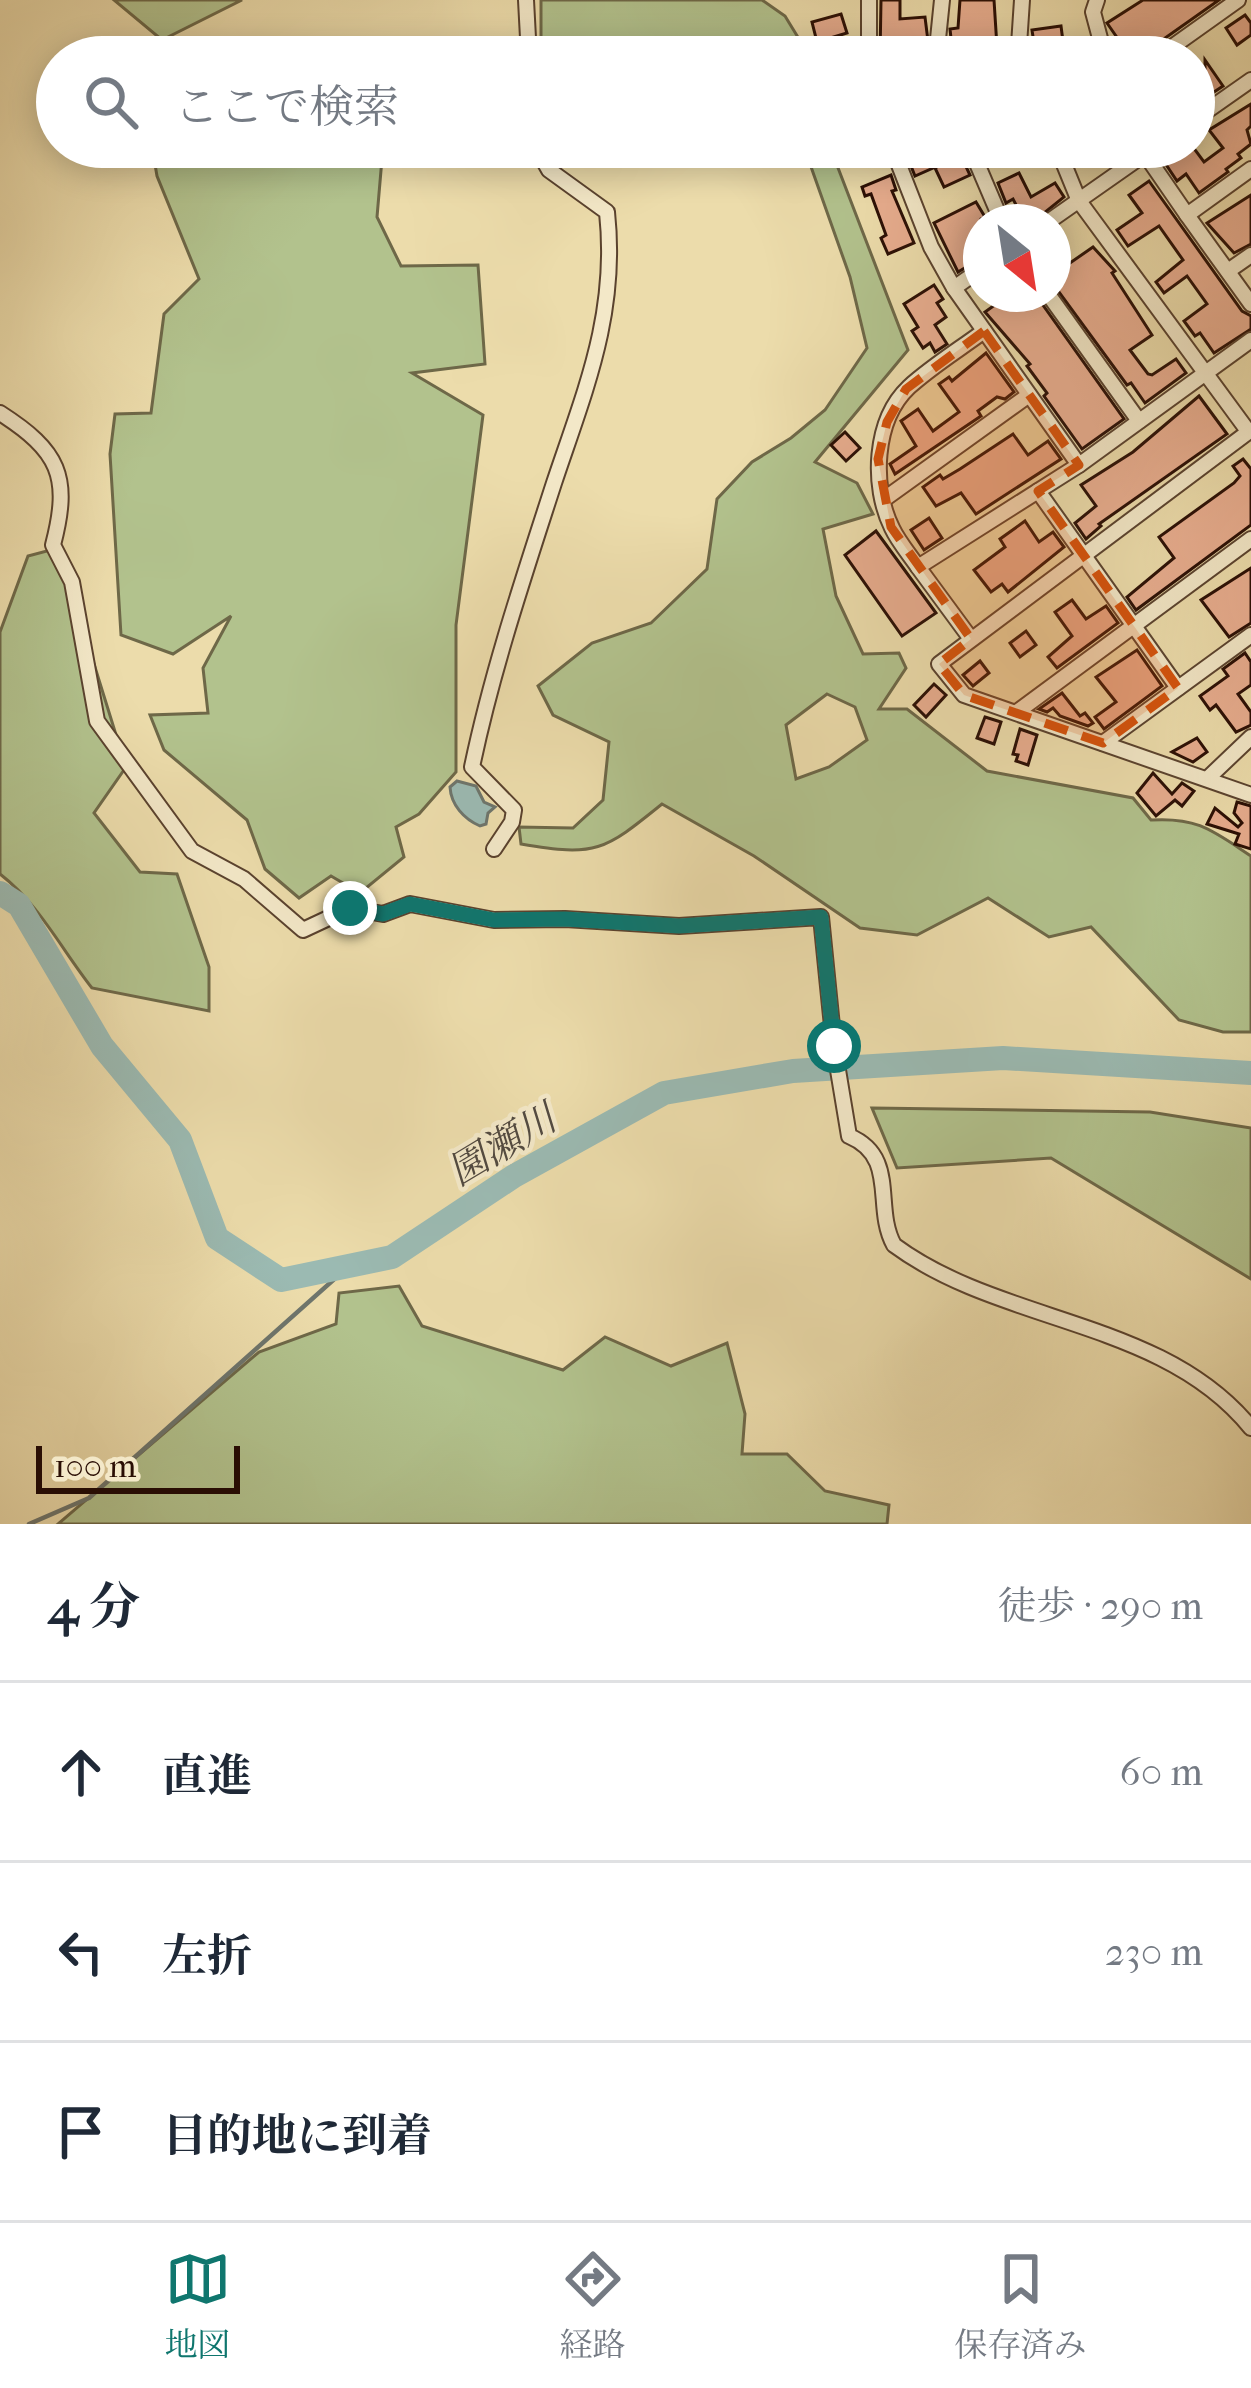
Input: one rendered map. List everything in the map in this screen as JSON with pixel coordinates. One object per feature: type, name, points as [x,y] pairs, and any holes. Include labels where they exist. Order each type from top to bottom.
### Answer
[{"type":"street","points":[[526,0],[528,36]]},
{"type":"street","points":[[869,0],[869,36]]},
{"type":"street","points":[[938,36],[942,0]]},
{"type":"street","points":[[1020,36],[1022,0]]},
{"type":"street","points":[[1096,0],[1093,12],[1100,36]]},
{"type":"street","points":[[1187,36],[1238,0]]},
{"type":"street","points":[[1215,105],[1251,80]]},
{"type":"street","points":[[494,849],[512,822],[514,810],[472,767],[475,751],[512,620],[595,367],[606,296],[607,212],[547,168]]},
{"type":"street","points":[[900,168],[931,247],[954,288],[1079,465]]},
{"type":"street","points":[[979,168],[994,204]]},
{"type":"street","points":[[1066,168],[1079,201],[1249,435],[939,664],[964,695],[1251,795]]},
{"type":"street","points":[[1071,206],[1122,168]]},
{"type":"street","points":[[1159,168],[1251,304]]},
{"type":"street","points":[[1187,215],[1251,169]]},
{"type":"street","points":[[1228,271],[1251,255]]},
{"type":"street","points":[[954,288],[963,282]]},
{"type":"street","points":[[1061,312],[1139,421]]},
{"type":"street","points":[[971,640],[891,527],[878,459],[887,422],[906,389],[984,331]]},
{"type":"street","points":[[918,567],[1079,465],[1251,340]]},
{"type":"street","points":[[884,500],[1029,394]]},
{"type":"street","points":[[0,413],[47,447],[61,486],[62,510],[52,545],[72,582],[97,721],[192,851],[244,879],[303,930],[350,908],[383,914],[410,904],[494,920],[679,926],[821,917],[834,1046],[850,1136],[878,1156],[888,1232],[902,1251],[966,1288],[1022,1304],[1159,1357],[1210,1387],[1251,1428]]},
{"type":"street","points":[[1038,491],[1178,688]]},
{"type":"street","points":[[1017,712],[1251,539]]},
{"type":"street","points":[[1103,742],[1251,635]]},
{"type":"street","points":[[1207,779],[1251,737]]},
{"type":"highlighted area","points":[[984,331],[1079,465],[1038,491],[1178,688],[1103,743],[964,695],[939,664],[971,639],[891,527],[878,459],[887,422],[906,389]]},
{"type":"green space","points":[[114,0],[242,0],[170,36],[157,36]]},
{"type":"green space","points":[[541,0],[762,0],[785,16],[797,36],[541,36]]},
{"type":"green space","points":[[156,168],[381,168],[377,217],[401,266],[478,265],[485,364],[412,373],[483,415],[456,625],[456,772],[419,814],[396,827],[404,857],[360,893],[331,876],[299,898],[265,869],[247,820],[164,750],[150,715],[208,713],[203,668],[231,616],[173,654],[121,635],[110,454],[115,414],[151,413],[164,314],[199,279]]},
{"type":"green space","points":[[811,168],[838,168],[908,350],[815,462],[857,483],[873,514],[823,529],[836,596],[863,654],[899,653],[906,668],[879,709],[907,709],[987,771],[1133,798],[1151,820],[1193,823],[1251,856],[1251,1032],[1223,1032],[1179,1020],[1091,927],[1049,937],[988,898],[917,935],[860,928],[754,856],[662,804],[626,832],[598,846],[567,850],[521,844],[519,827],[573,828],[603,800],[609,742],[553,715],[538,686],[592,643],[651,623],[707,569],[717,499],[752,462],[825,410],[867,348],[850,277]],"holes":[[[827,694],[855,707],[867,740],[829,767],[796,779],[786,725]]]},
{"type":"green space","points":[[58,548],[126,767],[94,813],[140,872],[177,874],[209,967],[209,1011],[92,988],[38,913],[0,874],[0,632],[28,556]]},
{"type":"green space","points":[[872,1108],[1150,1112],[1251,1128],[1251,1279],[1051,1158],[897,1168]]},
{"type":"green space","points":[[399,1286],[422,1326],[563,1370],[605,1337],[671,1366],[727,1343],[745,1414],[742,1454],[787,1454],[825,1491],[889,1505],[887,1524],[58,1524],[259,1352],[336,1324],[339,1293]]},
{"type":"water","points":[[457,781],[476,786],[484,802],[495,807],[486,824],[474,823],[456,805],[450,787]]},
{"type":"building","points":[[881,0],[900,0],[900,19],[925,17],[927,36],[880,36]]},
{"type":"building","points":[[960,0],[994,0],[996,36],[951,36],[950,29],[958,28]]},
{"type":"building","points":[[1143,0],[1219,0],[1168,36],[1116,36],[1107,23]]},
{"type":"building","points":[[841,14],[847,33],[816,36],[812,22]]},
{"type":"building","points":[[1245,15],[1251,35],[1237,45],[1226,28]]},
{"type":"building","points":[[1061,26],[1062,36],[1033,36],[1032,30]]},
{"type":"building","points":[[1251,104],[1247,130],[1251,144],[1238,154],[1241,158],[1228,172],[1199,193],[1186,174],[1177,181],[1168,168],[1215,168],[1215,154],[1223,148],[1215,138],[1215,126]]},
{"type":"building","points":[[935,168],[967,168],[970,175],[944,187]]},
{"type":"building","points":[[1019,173],[1031,197],[1055,183],[1064,197],[1055,204],[1016,204],[1013,199],[1006,203],[998,183]]},
{"type":"building","points":[[891,175],[896,190],[892,191],[914,243],[888,254],[871,194],[865,196],[862,187]]},
{"type":"building","points":[[1149,181],[1242,311],[1251,316],[1251,329],[1214,353],[1184,321],[1207,304],[1187,276],[1164,293],[1156,282],[1183,260],[1159,226],[1128,246],[1117,230],[1142,213],[1129,195]]},
{"type":"building","points":[[1251,195],[1251,244],[1234,253],[1207,223]]},
{"type":"building","points":[[963,208],[963,269],[958,272],[934,223]]},
{"type":"building","points":[[1093,247],[1115,271],[1152,335],[1130,350],[1148,374],[1176,359],[1186,373],[1145,403],[1131,383],[1127,385],[1071,309],[1071,262]]},
{"type":"building","points":[[934,285],[946,317],[935,325],[947,344],[935,352],[930,343],[923,348],[912,331],[918,327],[904,304]]},
{"type":"building","points":[[985,312],[1048,312],[1124,419],[1082,449],[1044,396],[1047,393],[1030,364]]},
{"type":"building","points":[[986,353],[1014,392],[1005,399],[997,397],[978,411],[981,416],[895,474],[890,464],[916,446],[901,421],[918,409],[933,431],[959,412],[939,384],[949,377],[952,381]]},
{"type":"building","points":[[1199,396],[1227,434],[1099,524],[1086,539],[1075,523],[1096,506],[1081,485],[1133,452]]},
{"type":"building","points":[[845,432],[860,448],[846,461],[831,445]]},
{"type":"building","points":[[1013,434],[1028,455],[1048,441],[1061,459],[976,514],[961,493],[936,506],[923,487]]},
{"type":"building","points":[[1243,459],[1251,469],[1251,525],[1136,610],[1127,597],[1174,558],[1159,537],[1234,483],[1240,476],[1233,466]]},
{"type":"building","points":[[929,518],[942,538],[924,550],[911,530]]},
{"type":"building","points":[[1025,521],[1039,542],[1053,532],[1064,547],[1008,592],[1002,584],[991,592],[974,570],[1005,547],[1000,539]]},
{"type":"building","points":[[876,531],[936,613],[902,636],[845,555]]},
{"type":"building","points":[[1251,568],[1251,623],[1229,637],[1201,600]]},
{"type":"building","points":[[1072,600],[1086,619],[1106,606],[1118,623],[1057,668],[1048,657],[1072,636],[1055,612]]},
{"type":"building","points":[[1026,631],[1036,645],[1020,657],[1010,643]]},
{"type":"building","points":[[1137,650],[1162,686],[1104,729],[1095,717],[1116,702],[1096,677]]},
{"type":"building","points":[[1245,653],[1251,662],[1251,685],[1238,694],[1251,712],[1251,725],[1236,732],[1216,705],[1210,710],[1200,696],[1228,676],[1223,669]]},
{"type":"building","points":[[980,661],[989,673],[973,686],[963,675]]},
{"type":"building","points":[[934,684],[946,695],[926,717],[914,705]]},
{"type":"building","points":[[1062,693],[1080,716],[1085,713],[1093,723],[1088,726],[1060,716],[1053,708],[1039,709]]},
{"type":"building","points":[[985,717],[1001,722],[994,744],[977,738]]},
{"type":"building","points":[[1020,729],[1037,735],[1028,765],[1016,761],[1018,755],[1013,754]]},
{"type":"building","points":[[1197,738],[1207,752],[1193,762],[1172,752]]},
{"type":"building","points":[[1153,773],[1172,794],[1182,783],[1194,791],[1182,806],[1175,800],[1156,816],[1137,793]]},
{"type":"building","points":[[1237,802],[1251,806],[1251,849],[1235,844],[1239,834],[1207,824],[1215,808],[1238,827],[1242,823],[1234,813]]},
{"type":"waterway","name":"園瀬川","points":[[0,893],[19,905],[102,1046],[180,1140],[217,1238],[281,1280],[392,1257],[514,1176],[664,1093],[793,1071],[1003,1058],[1251,1073]]},
{"type":"waterway","points":[[29,1524],[89,1498],[349,1266]]},
{"type":"route","points":[[350,908],[383,914],[410,904],[494,920],[679,926],[821,917],[834,1046]]}]
